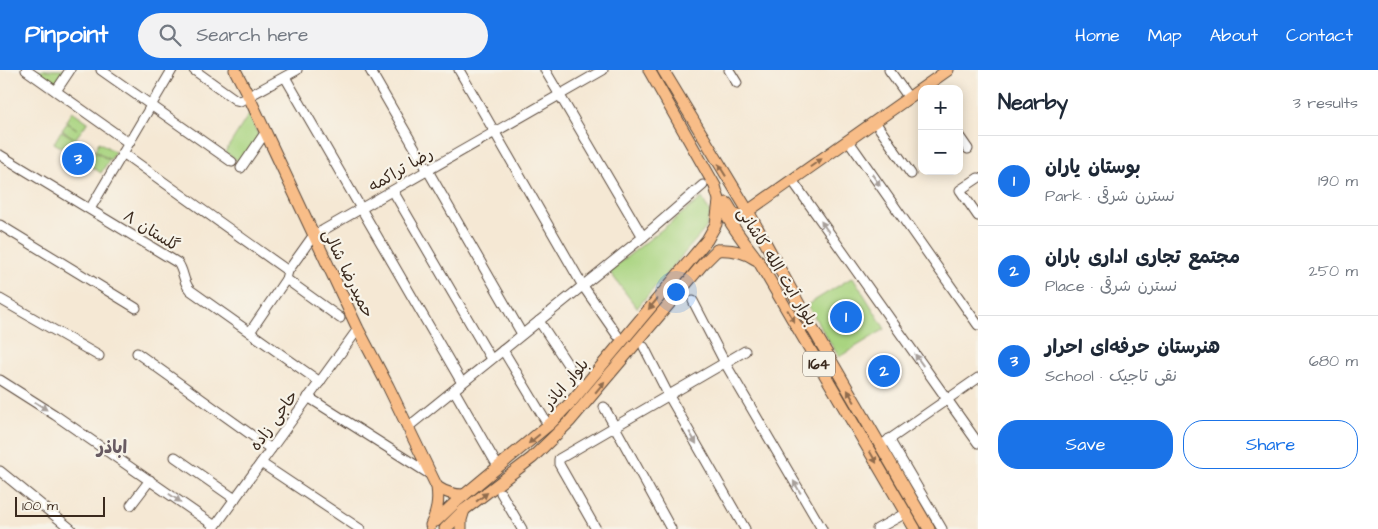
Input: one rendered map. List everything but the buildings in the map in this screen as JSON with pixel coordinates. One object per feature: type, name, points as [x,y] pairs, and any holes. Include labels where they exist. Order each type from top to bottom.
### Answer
[{"type":"main road","name":"حمیدرضا شالی","points":[[235,70],[313,236],[437,488]]},
{"type":"main road","name":"بلوار آیت الله کاشانی","points":[[649,70],[715,186],[718,201],[736,232],[759,262],[915,529]]},
{"type":"main road","name":"بلوار آیت الله کاشانی","points":[[663,70],[885,442],[929,529]]},
{"type":"main road","points":[[929,85],[948,70]]},
{"type":"main road","points":[[715,186],[734,213],[741,216],[918,92]]},
{"type":"main road","points":[[747,244],[742,230],[743,226],[748,224],[756,228],[759,208],[766,198]]},
{"type":"main road","name":"بلوار اباذر","points":[[430,527],[446,510],[551,423],[578,394],[707,240],[716,224],[718,201]]},
{"type":"main road","points":[[707,240],[716,240],[717,250],[729,249],[739,251],[759,262]]},
{"type":"main road","name":"بلوار اباذر","points":[[445,529],[464,510],[532,458],[570,421],[702,264],[717,250]]},
{"type":"main road","points":[[437,488],[454,495],[464,495]]},
{"type":"main road","points":[[430,527],[437,514],[439,500],[437,488]]},
{"type":"main road","points":[[461,529],[464,510]]},
{"type":"street","points":[[26,70],[129,143]]},
{"type":"street","points":[[56,91],[70,70]]},
{"type":"street","points":[[101,70],[232,162]]},
{"type":"street","points":[[90,210],[172,70]]},
{"type":"street","points":[[194,70],[236,100],[243,100],[297,70]]},
{"type":"street","points":[[370,70],[522,334]]},
{"type":"street","points":[[459,70],[583,286],[617,335]]},
{"type":"street","points":[[546,70],[643,238]]},
{"type":"street","name":"رضا تراکمه","points":[[250,332],[313,236],[603,70]]},
{"type":"street","points":[[729,70],[737,83]]},
{"type":"street","points":[[889,70],[909,98]]},
{"type":"street","points":[[284,77],[361,209],[458,386],[496,463]]},
{"type":"street","points":[[875,122],[912,174]]},
{"type":"street","points":[[241,168],[265,133]]},
{"type":"street","points":[[848,140],[978,325]]},
{"type":"street","points":[[963,142],[968,149]]},
{"type":"street","points":[[123,153],[287,275],[340,318]]},
{"type":"street","name":"گلستان ٨","points":[[0,155],[178,264],[181,267],[186,286],[190,290],[320,382]]},
{"type":"street","points":[[978,178],[960,190],[978,216]]},
{"type":"street","points":[[792,180],[978,443]]},
{"type":"street","points":[[408,427],[643,238],[703,185]]},
{"type":"street","points":[[393,190],[492,359]]},
{"type":"street","points":[[0,225],[136,308]]},
{"type":"street","points":[[0,299],[98,356]]},
{"type":"street","points":[[692,301],[822,529]]},
{"type":"street","points":[[539,321],[578,380]]},
{"type":"street","name":"حاجی زاده","points":[[214,528],[358,329]]},
{"type":"street","points":[[644,348],[669,396],[745,529]]},
{"type":"street","points":[[503,350],[545,420]]},
{"type":"street","points":[[596,529],[559,464],[559,459],[745,351]]},
{"type":"street","points":[[137,353],[271,449]]},
{"type":"street","points":[[942,529],[885,442],[978,378]]},
{"type":"street","points":[[0,380],[150,480],[214,528]]},
{"type":"street","points":[[308,397],[431,475]]},
{"type":"street","points":[[604,407],[672,529]]},
{"type":"street","points":[[175,457],[235,499]]},
{"type":"street","points":[[261,463],[360,529]]},
{"type":"street","points":[[1,474],[71,529]]},
{"type":"street","points":[[131,505],[150,480]]},
{"type":"street","points":[[501,493],[522,529]]},
{"type":"street","points":[[877,529],[906,513]]},
{"type":"green space","points":[[33,70],[65,70],[58,83],[54,85]]},
{"type":"green space","points":[[72,111],[88,122],[75,139],[83,143],[75,156],[54,143],[61,131],[74,138],[62,130],[67,123],[77,129],[66,121]]},
{"type":"green space","points":[[249,114],[259,137],[241,163],[225,152]]},
{"type":"green space","points":[[99,142],[115,152],[110,160],[95,150]]},
{"type":"green space","points":[[87,147],[109,160],[101,173],[80,159]]},
{"type":"green space","points":[[702,198],[710,213],[706,228],[637,308],[609,271]]},
{"type":"green space","points":[[853,277],[885,329],[839,357],[807,305]]},
{"type":"place","name":"هنرستان حرفه‌ای احرار","points":[[78,159]]},
{"type":"place","name":"بوستان یاران","points":[[846,317]]},
{"type":"place","name":"مجتمع تجاری اداری باران","points":[[884,371]]},
{"type":"district","name":"اباذر","points":[[112,447]]}]
